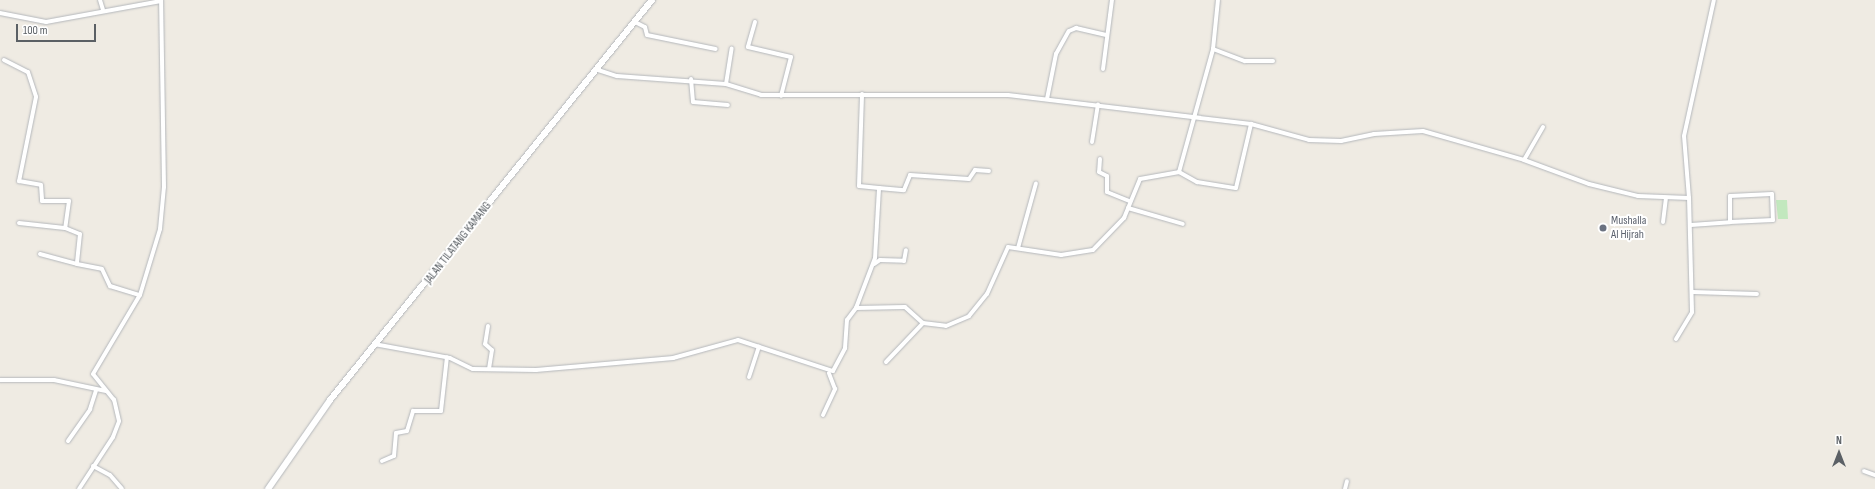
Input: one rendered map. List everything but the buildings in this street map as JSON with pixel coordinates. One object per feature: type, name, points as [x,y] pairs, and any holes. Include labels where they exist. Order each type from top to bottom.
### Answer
[{"type":"street","points":[[100,0],[103,10]]},
{"type":"street","points":[[0,13],[46,22],[161,0],[164,187],[160,229],[140,295],[93,374],[107,391],[118,410],[119,421],[113,437],[79,489]]},
{"type":"street","name":"JALAN TILATANG KAMANG","points":[[268,489],[330,400],[374,344],[440,267],[595,69],[652,0]]},
{"type":"street","points":[[1103,69],[1106,35],[1112,0]]},
{"type":"street","points":[[1179,172],[1192,117],[1213,49],[1218,0]]},
{"type":"street","points":[[1676,339],[1690,318],[1693,292],[1691,225],[1684,136],[1714,0]]},
{"type":"street","points":[[635,22],[645,27],[647,34],[716,49]]},
{"type":"street","points":[[755,22],[748,47],[791,57],[781,96]]},
{"type":"street","points":[[1046,99],[1056,54],[1069,31],[1076,28],[1106,35]]},
{"type":"street","points":[[726,84],[732,48]]},
{"type":"street","points":[[1213,49],[1245,61],[1273,61]]},
{"type":"street","points":[[4,60],[28,72],[36,97],[20,181],[41,185],[42,201],[69,202],[65,228]]},
{"type":"street","points":[[595,69],[617,76],[691,79],[726,84],[757,94],[781,96],[862,94],[894,97],[960,93],[1098,104],[1251,124],[1314,140],[1427,131],[1524,160],[1562,177],[1666,199],[1689,198]]},
{"type":"street","points":[[691,79],[693,102],[728,105]]},
{"type":"street","points":[[862,94],[859,186],[904,190],[910,175],[969,179],[975,170],[989,171]]},
{"type":"street","points":[[1092,142],[1098,104]]},
{"type":"street","points":[[856,308],[905,307],[923,323],[946,326],[969,316],[990,289],[1005,249],[1018,248],[1061,255],[1091,252],[1124,218],[1129,201],[1140,178],[1179,172],[1197,182],[1236,188],[1251,124]]},
{"type":"street","points":[[1524,160],[1543,127]]},
{"type":"street","points":[[1100,159],[1099,172],[1107,176],[1107,192],[1129,201]]},
{"type":"street","points":[[1018,248],[1036,183]]},
{"type":"street","points":[[829,373],[838,364],[846,345],[847,320],[856,308],[874,265],[879,188]]},
{"type":"street","points":[[1691,225],[1773,220],[1772,194],[1730,196],[1730,222]]},
{"type":"street","points":[[1663,222],[1666,199]]},
{"type":"street","points":[[1128,208],[1183,224]]},
{"type":"street","points":[[19,223],[65,228],[80,234],[77,264]]},
{"type":"street","points":[[874,265],[880,260],[904,261],[906,250]]},
{"type":"street","points":[[40,254],[102,269],[110,286],[140,295]]},
{"type":"street","points":[[1693,292],[1757,294]]},
{"type":"street","points":[[886,362],[923,323]]},
{"type":"street","points":[[488,326],[485,344],[492,350],[489,369]]},
{"type":"street","points":[[374,344],[447,357],[473,369],[536,370],[667,359],[708,350],[733,340],[759,347],[829,373],[835,389],[823,414]]},
{"type":"street","points":[[749,376],[759,347]]},
{"type":"street","points":[[382,461],[394,456],[396,433],[407,430],[413,411],[441,411],[447,357]]},
{"type":"street","points":[[0,380],[54,380],[96,390],[107,391]]},
{"type":"street","points":[[68,441],[90,409],[96,390]]},
{"type":"street","points":[[93,466],[110,475],[122,489]]},
{"type":"street","points":[[1864,471],[1875,475]]},
{"type":"street","points":[[1345,489],[1347,481]]},
{"type":"green space","points":[[1776,200],[1787,200],[1788,219],[1778,219]]},
{"type":"place","name":"Mushalla Al Hijrah","points":[[1603,228]]}]
